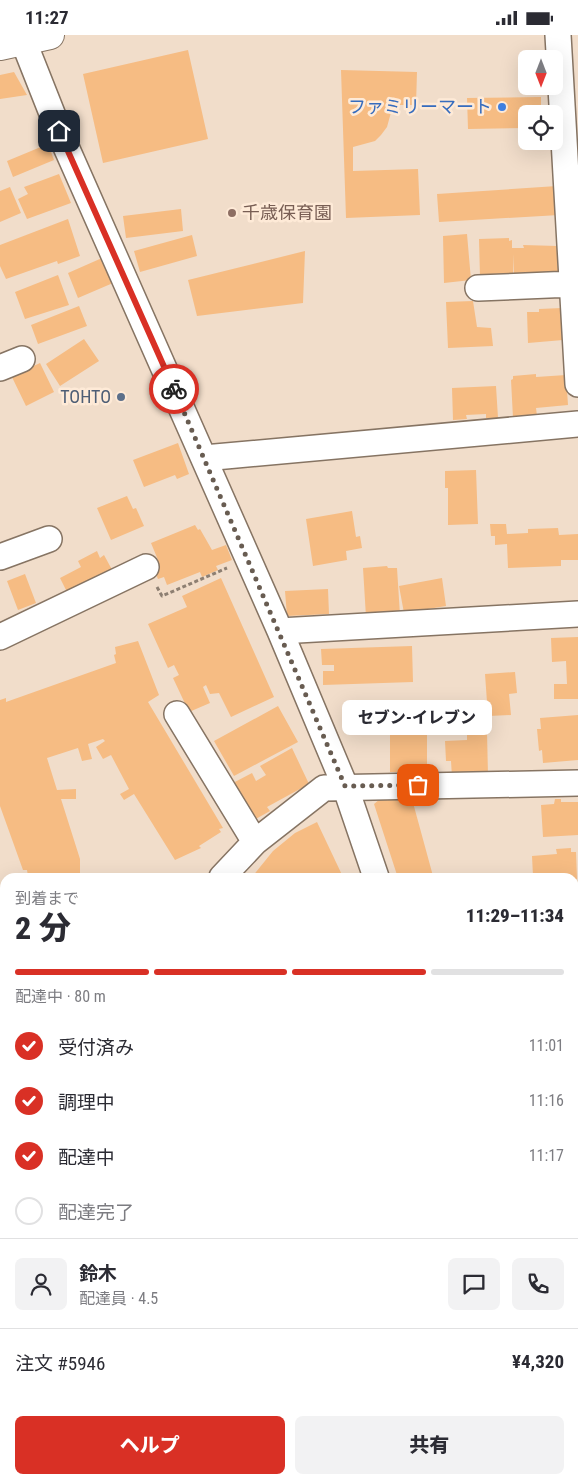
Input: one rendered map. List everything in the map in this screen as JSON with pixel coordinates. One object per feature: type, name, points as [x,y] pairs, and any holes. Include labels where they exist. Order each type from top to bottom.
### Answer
[{"type":"main road","points":[[15,40],[50,35]]},
{"type":"street","points":[[558,35],[575,297],[578,384]]},
{"type":"street","points":[[15,40],[59,131],[280,631],[345,786],[375,873]]},
{"type":"street","points":[[478,288],[575,297]]},
{"type":"street","points":[[204,459],[578,424]]},
{"type":"street","points":[[0,557],[49,539]]},
{"type":"street","points":[[0,637],[146,567]]},
{"type":"street","points":[[280,631],[578,614]]},
{"type":"street","points":[[176,714],[255,842]]},
{"type":"street","points":[[226,873],[255,842],[324,788],[345,786],[578,783]]},
{"type":"path","points":[[146,567],[162,596],[248,558]]},
{"type":"building","points":[[188,50],[208,139],[103,163],[83,74]]},
{"type":"building","points":[[341,70],[417,72],[416,105],[393,105],[387,127],[381,135],[375,141],[353,147],[353,171],[418,169],[420,215],[346,218]]},
{"type":"building","points":[[14,72],[27,95],[0,99],[0,75]]},
{"type":"building","points":[[541,97],[541,105],[518,105],[518,128],[468,129],[467,98]]},
{"type":"building","points":[[48,144],[54,160],[13,177],[7,161]]},
{"type":"building","points":[[59,174],[71,203],[27,219],[18,199],[28,194],[24,187]]},
{"type":"building","points":[[557,186],[559,215],[439,222],[437,194]]},
{"type":"building","points":[[10,187],[21,213],[0,222],[0,191]]},
{"type":"building","points":[[181,209],[183,231],[126,238],[123,216]]},
{"type":"building","points":[[68,219],[80,256],[58,264],[57,261],[6,279],[0,266],[0,245]]},
{"type":"building","points":[[467,234],[471,280],[444,283],[443,236]]},
{"type":"building","points":[[192,235],[197,256],[140,272],[134,251]]},
{"type":"building","points":[[509,238],[509,241],[512,240],[512,248],[524,248],[523,245],[557,246],[558,275],[514,277],[513,254],[513,275],[480,276],[479,239]]},
{"type":"building","points":[[305,251],[303,303],[197,316],[188,280]]},
{"type":"building","points":[[102,258],[113,283],[78,298],[68,273]]},
{"type":"building","points":[[58,275],[69,305],[25,319],[15,292]]},
{"type":"building","points":[[473,301],[477,327],[491,328],[493,346],[448,348],[446,302]]},
{"type":"building","points":[[79,306],[87,326],[38,344],[31,325]]},
{"type":"building","points":[[562,308],[563,340],[528,343],[527,312],[539,312],[539,309]]},
{"type":"building","points":[[84,339],[99,361],[60,386],[46,364]]},
{"type":"building","points":[[40,363],[54,392],[26,406],[10,373],[23,371]]},
{"type":"building","points":[[536,374],[536,377],[566,375],[568,405],[536,408],[537,416],[513,418],[511,380],[513,376]]},
{"type":"building","points":[[496,386],[498,418],[486,418],[486,414],[466,415],[467,419],[453,420],[452,388]]},
{"type":"building","points":[[178,443],[189,474],[177,479],[175,475],[144,487],[133,460]]},
{"type":"building","points":[[476,470],[478,524],[448,525],[448,488],[445,488],[445,471]]},
{"type":"building","points":[[127,496],[133,509],[136,508],[144,526],[111,540],[97,508]]},
{"type":"building","points":[[352,511],[356,537],[360,536],[362,548],[346,551],[347,560],[313,566],[306,519]]},
{"type":"building","points":[[490,524],[506,524],[507,534],[528,533],[528,529],[558,528],[559,535],[578,534],[578,560],[561,560],[561,566],[508,568],[507,544],[495,545],[495,536],[491,536]]},
{"type":"building","points":[[195,525],[198,530],[200,529],[212,550],[226,545],[232,560],[216,566],[218,570],[202,577],[200,572],[167,585],[164,577],[158,579],[151,563],[158,560],[151,543]]},
{"type":"building","points":[[97,551],[100,558],[104,555],[116,577],[71,600],[60,578],[81,567],[78,561]]},
{"type":"building","points":[[387,566],[388,568],[397,568],[400,615],[366,617],[363,568]]},
{"type":"building","points":[[25,574],[36,603],[18,610],[7,581]]},
{"type":"building","points":[[221,578],[274,697],[231,717],[219,693],[210,694],[206,685],[203,687],[210,703],[189,712],[173,678],[179,675],[174,665],[168,668],[148,624],[187,607],[182,596]]},
{"type":"building","points":[[442,578],[446,606],[404,613],[399,586]]},
{"type":"building","points":[[328,589],[329,614],[287,616],[285,591]]},
{"type":"building","points":[[578,637],[578,699],[554,699],[554,684],[567,684],[566,661],[552,662],[551,638]]},
{"type":"building","points":[[138,641],[159,695],[148,702],[223,828],[219,829],[221,832],[199,846],[201,848],[175,860],[134,794],[124,800],[120,794],[129,789],[111,755],[103,759],[96,747],[105,741],[103,739],[88,744],[92,759],[82,761],[78,748],[47,758],[57,790],[76,789],[76,799],[61,799],[80,859],[80,873],[28,873],[27,870],[23,870],[0,806],[0,700],[6,698],[6,702],[116,663],[115,647]]},
{"type":"building","points":[[412,646],[413,682],[323,685],[323,671],[334,671],[334,665],[322,665],[321,649]]},
{"type":"building","points":[[515,672],[517,693],[509,694],[511,715],[488,716],[485,674]]},
{"type":"building","points":[[390,702],[427,702],[427,772],[390,772]]},
{"type":"building","points":[[278,706],[298,742],[234,776],[214,741]]},
{"type":"building","points":[[578,715],[578,760],[543,763],[542,750],[539,751],[537,729],[541,729],[540,718]]},
{"type":"building","points":[[485,730],[487,732],[488,775],[452,777],[451,761],[446,761],[445,741],[467,740],[467,731]]},
{"type":"building","points":[[292,748],[309,784],[267,807],[270,811],[252,821],[231,784],[252,773],[256,781],[266,775],[260,766]]},
{"type":"building","points":[[386,794],[412,799],[432,873],[396,873],[374,804]]},
{"type":"building","points":[[555,799],[561,799],[561,802],[578,802],[578,835],[543,837],[541,805],[554,804]]},
{"type":"building","points":[[317,822],[341,873],[255,873],[273,851],[295,833]]},
{"type":"building","points":[[571,848],[571,852],[576,852],[577,873],[533,873],[532,856],[557,854],[556,849]]},
{"type":"way so far","points":[[174,389],[280,631],[345,786],[418,785]]},
{"type":"place","name":"ファミリーマート","points":[[502,107]]},
{"type":"place","name":"千歳保育園","points":[[232,213]]},
{"type":"place","name":"TOHTO","points":[[121,397]]},
{"type":"place","name":"セブン-イレブン","points":[[418,785]]},
{"type":"route","points":[[59,131],[174,389]]}]
